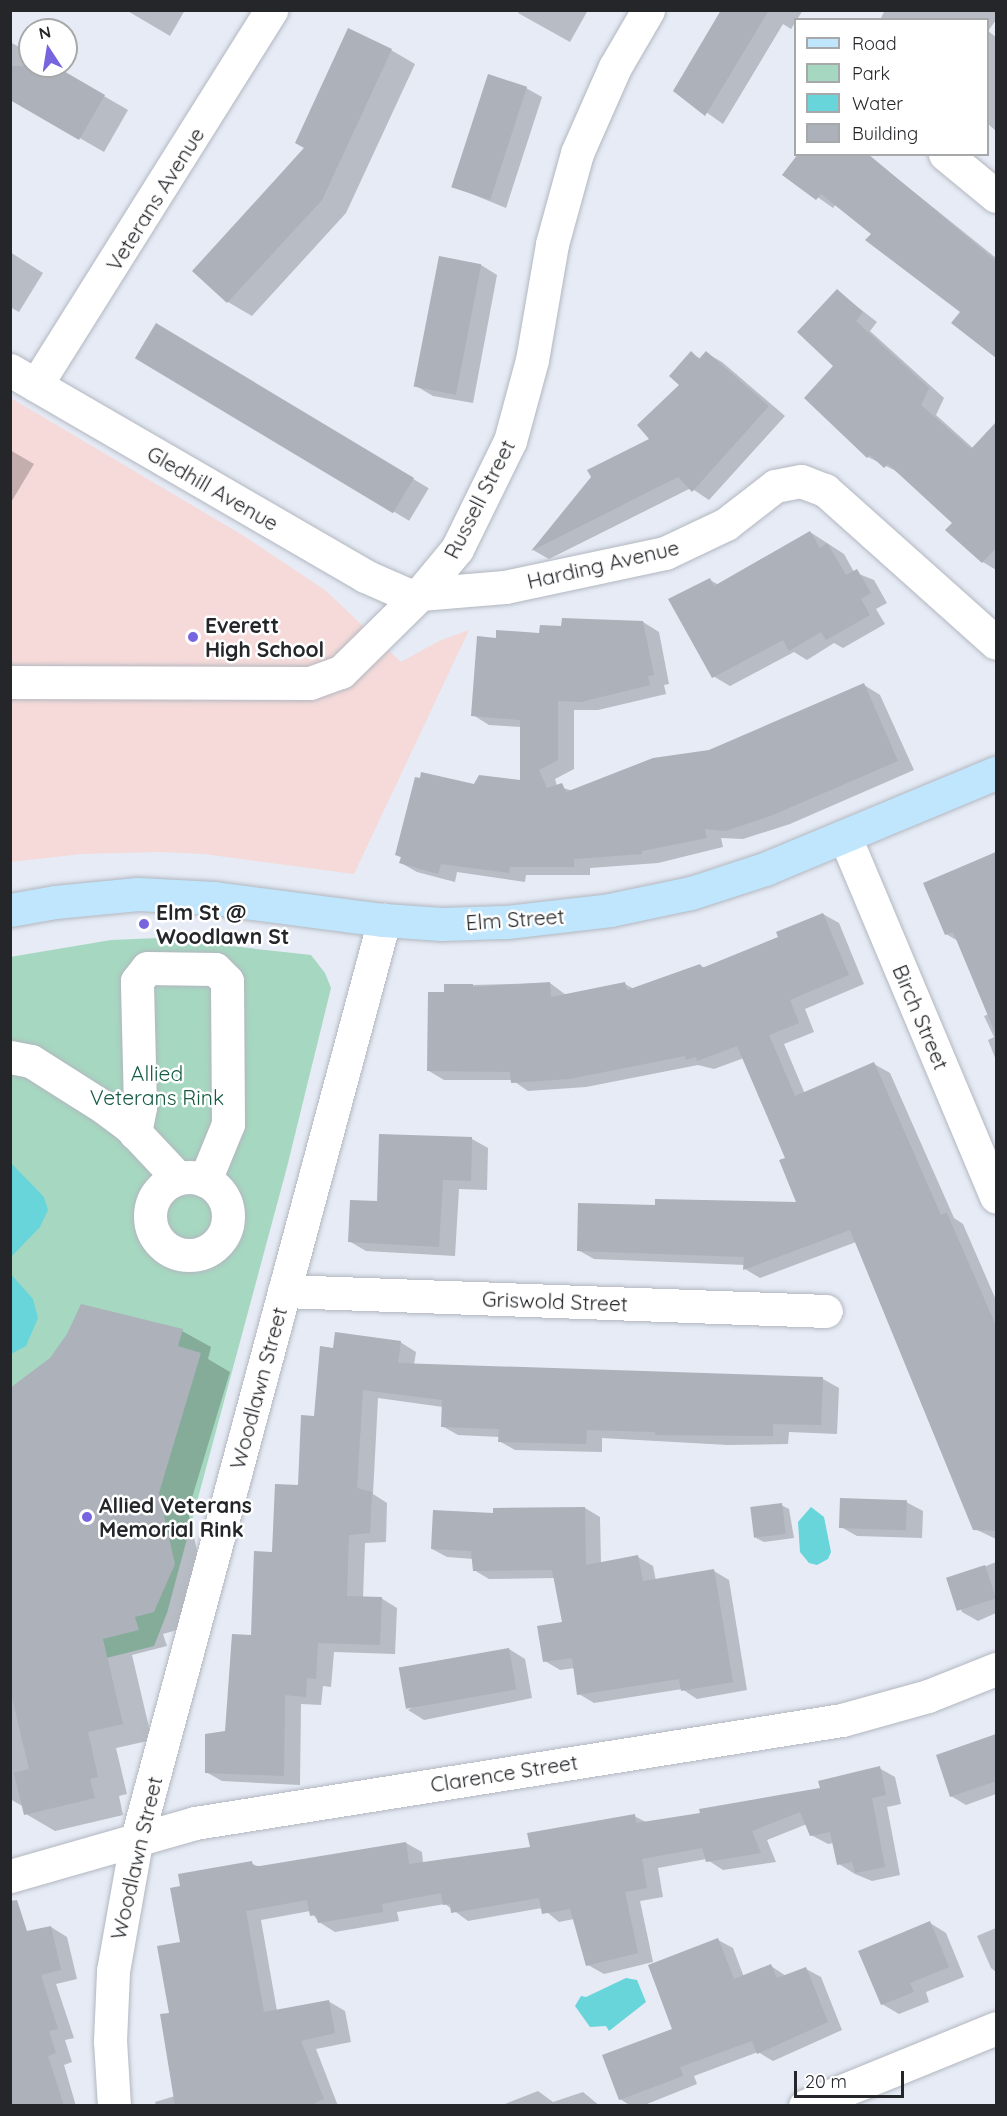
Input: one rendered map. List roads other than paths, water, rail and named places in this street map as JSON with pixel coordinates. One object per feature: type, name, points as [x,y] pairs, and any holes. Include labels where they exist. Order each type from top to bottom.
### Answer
[{"type":"main road","name":"Elm Street","points":[[10,910],[55,902],[149,895],[214,898],[384,920],[507,922],[610,910],[730,881],[845,837],[996,773]]},
{"type":"street","name":"Veterans Avenue","points":[[23,378],[271,10]]},
{"type":"street","name":"Russell Street","points":[[10,682],[310,683],[341,672],[418,596],[457,549],[510,441],[532,360],[552,244],[577,153],[615,67],[648,10]]},
{"type":"street","points":[[947,156],[996,196]]},
{"type":"street","name":"Gledhill Avenue","points":[[23,378],[370,579],[394,591],[418,596]]},
{"type":"street","name":"Harding Avenue","points":[[418,596],[505,587],[665,553],[726,524],[775,486],[801,480],[825,490],[996,642]]},
{"type":"street","name":"Birch Street","points":[[845,837],[996,1197]]},
{"type":"street","name":"Woodlawn Street","points":[[114,2106],[110,2041],[113,1971],[136,1842],[384,920]]},
{"type":"street","points":[[10,1057],[31,1061],[105,1108],[135,1133],[192,1179],[228,1124],[226,981],[215,969],[147,968],[137,981],[140,1107],[135,1133]]},
{"type":"street","name":"Griswold Street","points":[[284,1291],[826,1311]]},
{"type":"street","name":"Clarence Street","points":[[10,1876],[136,1842],[195,1823],[842,1720],[928,1696],[996,1669]]},
{"type":"street","points":[[805,2106],[996,2028]]},
{"type":"water","points":[[11,1163],[44,1197],[48,1210],[40,1227],[11,1257]]},
{"type":"water","points":[[10,1273],[33,1299],[38,1318],[26,1346],[11,1354]]},
{"type":"water","points":[[811,1507],[824,1517],[831,1552],[828,1559],[817,1565],[809,1563],[800,1552],[798,1522]]},
{"type":"water","points":[[626,1978],[637,1980],[646,2002],[609,2031],[606,2026],[590,2027],[575,2006],[581,1996],[586,1997]]},
{"type":"place","name":"Everett High School","points":[[193,637]]},
{"type":"place","name":"Elm St @ Woodlawn St","points":[[144,924]]},
{"type":"place","name":"Allied Veterans Memorial Rink","points":[[87,1517]]},
{"type":"park label","name":"Allied Veterans Rink","points":[[157,1085]]}]
